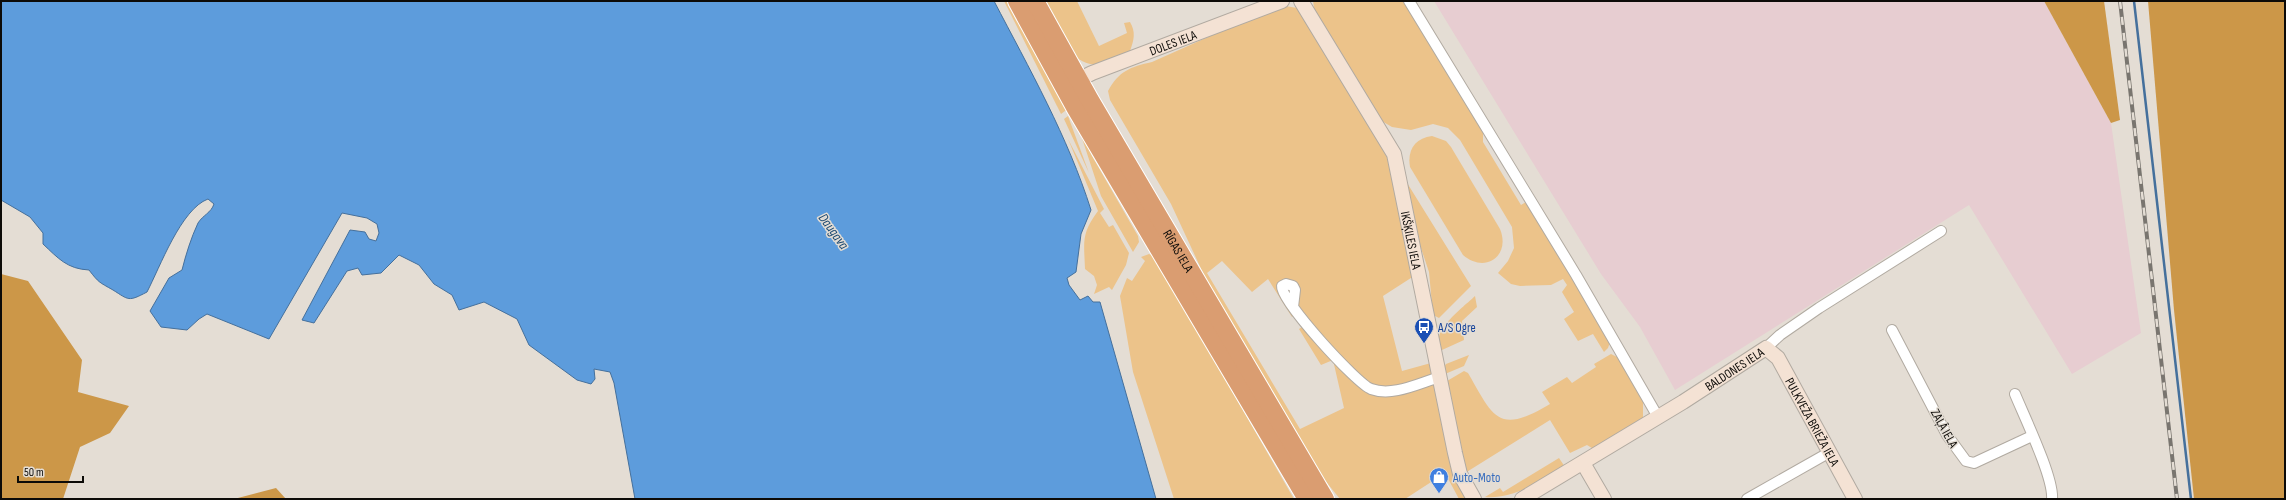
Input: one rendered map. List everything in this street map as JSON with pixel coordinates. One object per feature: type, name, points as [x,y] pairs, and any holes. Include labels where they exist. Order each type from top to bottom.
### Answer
[{"type":"highway","name":"RĪGAS IELA","points":[[1017,1],[1072,83],[1325,499]]},
{"type":"highway","name":"RĪGAS IELA","points":[[1035,1],[1072,83],[1307,499]]},
{"type":"street","name":"DOLES IELA","points":[[1072,83],[1282,1]]},
{"type":"street","name":"IKŠĶILES IELA","points":[[1301,1],[1394,154],[1460,474],[1474,499]]},
{"type":"street","points":[[1410,1],[1576,275],[1658,417]]},
{"type":"street","name":"BALDONES IELA","points":[[1522,499],[1658,417],[1766,348],[1780,335],[1819,308],[1941,231]]},
{"type":"street","points":[[1293,307],[1312,332],[1370,389],[1392,391],[1440,377]]},
{"type":"street","name":"ZAĻĀ IELA","points":[[1892,330],[1947,435],[1966,461],[1974,463],[2032,436]]},
{"type":"street","name":"PULKVEŽA BRIEŽA IELA","points":[[1766,348],[1778,358],[1855,499]]},
{"type":"street","points":[[2015,394],[2052,488],[2052,499]]},
{"type":"street","points":[[1747,499],[1830,452]]},
{"type":"street","points":[[1583,463],[1604,499]]},
{"type":"shaded area","points":[[1004,1],[1009,1],[1069,108],[1061,114]]},
{"type":"shaded area","points":[[1042,1],[1077,1],[1099,46],[1127,33],[1124,23],[1130,22],[1134,36],[1130,51],[1112,61],[1097,65],[1084,62],[1074,55],[1066,45]]},
{"type":"shaded area","points":[[1313,1],[1404,1],[1483,131],[1483,142],[1521,205],[1526,202],[1610,342],[1608,348],[1604,352],[1593,334],[1578,341],[1564,319],[1574,312],[1562,292],[1567,285],[1563,279],[1551,285],[1520,286],[1511,284],[1498,273],[1508,261],[1514,248],[1512,227],[1460,140],[1448,128],[1433,124],[1411,130],[1392,127],[1380,120],[1315,14]]},
{"type":"shaded area","points":[[1434,1],[2044,1],[2111,123],[2141,333],[2072,374],[1969,205],[1675,390],[1640,327],[1601,274]]},
{"type":"shaded area","points":[[2044,1],[2104,1],[2120,120],[2111,123]]},
{"type":"shaded area","points":[[2148,1],[2285,1],[2285,499],[2194,499],[2174,310]]},
{"type":"shaded area","points":[[1280,5],[1297,8],[1305,14],[1388,152],[1414,276],[1383,296],[1402,371],[1431,363],[1433,374],[1429,377],[1392,388],[1370,385],[1308,324],[1299,307],[1296,285],[1292,282],[1287,279],[1276,286],[1294,315],[1292,317],[1268,279],[1252,292],[1222,261],[1207,273],[1300,429],[1344,408],[1333,360],[1321,365],[1299,329],[1302,327],[1327,349],[1350,376],[1369,391],[1388,394],[1431,382],[1438,387],[1456,482],[1467,499],[1459,499],[1445,473],[1405,499],[1340,499],[1323,478],[1295,432],[1204,275],[1171,204],[1110,100],[1108,91],[1112,84],[1121,74],[1131,68],[1152,62]]},
{"type":"shaded area","points":[[1068,116],[1089,173],[1064,119]]},
{"type":"shaded area","points":[[1078,126],[1092,156],[1138,236],[1139,242],[1133,252],[1101,196]]},
{"type":"shaded area","points":[[1432,136],[1446,141],[1451,147],[1500,229],[1502,247],[1499,254],[1494,259],[1480,263],[1463,255],[1410,167],[1409,161],[1411,150],[1421,139]]},
{"type":"shaded area","points":[[1068,139],[1104,209],[1100,213],[1109,227],[1113,225],[1129,253],[1126,265],[1112,290],[1109,287],[1094,294],[1097,285],[1094,276],[1085,269],[1084,244],[1086,232],[1098,211]]},
{"type":"shaded area","points":[[1404,178],[1471,286],[1439,318],[1433,315],[1429,272],[1418,239]]},
{"type":"shaded area","points":[[1149,254],[1154,256],[1160,266],[1294,499],[1174,499],[1133,372],[1120,296],[1127,278],[1132,281],[1145,261],[1141,257]]},
{"type":"shaded area","points":[[1,274],[28,281],[82,360],[78,392],[129,406],[110,433],[80,447],[63,499],[1,499]]},
{"type":"shaded area","points":[[1475,296],[1477,307],[1462,321],[1464,340],[1442,350],[1439,343],[1439,336],[1443,328],[1456,313]]},
{"type":"shaded area","points":[[1611,354],[1619,358],[1643,399],[1643,421],[1595,450],[1587,445],[1570,453],[1550,420],[1465,473],[1447,381],[1464,371],[1468,373],[1484,401],[1492,411],[1499,417],[1508,420],[1519,419],[1550,404],[1542,392],[1567,377],[1572,383],[1596,367],[1594,364]]},
{"type":"shaded area","points":[[1469,355],[1464,366],[1445,374],[1444,367],[1446,364]]},
{"type":"shaded area","points":[[1559,458],[1565,467],[1538,483],[1506,495],[1485,497],[1500,488],[1503,492]]},
{"type":"shaded area","points":[[276,488],[286,499],[234,499]]},
{"type":"water","name":"Daugava","points":[[1,1],[994,1],[1047,103],[1071,156],[1091,210],[1081,234],[1076,272],[1067,278],[1069,285],[1080,300],[1088,296],[1093,302],[1100,302],[1156,499],[635,499],[614,383],[610,372],[594,369],[595,379],[591,384],[577,380],[529,345],[517,319],[484,302],[459,310],[452,295],[434,284],[419,265],[399,255],[381,273],[362,275],[358,268],[347,271],[314,323],[302,320],[350,230],[365,232],[369,239],[376,241],[379,233],[377,224],[367,218],[342,213],[269,339],[207,314],[187,330],[161,327],[150,311],[169,278],[182,270],[198,223],[211,210],[214,204],[208,199],[198,205],[189,214],[172,240],[147,292],[136,297],[126,298],[102,284],[89,270],[69,265],[53,254],[43,244],[43,233],[30,217],[1,200]]},
{"type":"waterway","points":[[2134,1],[2191,499]]},
{"type":"railway","points":[[2120,1],[2177,499]]},
{"type":"place","name":"A/S Ogre","points":[[1424,344]]},
{"type":"place","name":"Auto-Moto","points":[[1439,494]]}]
